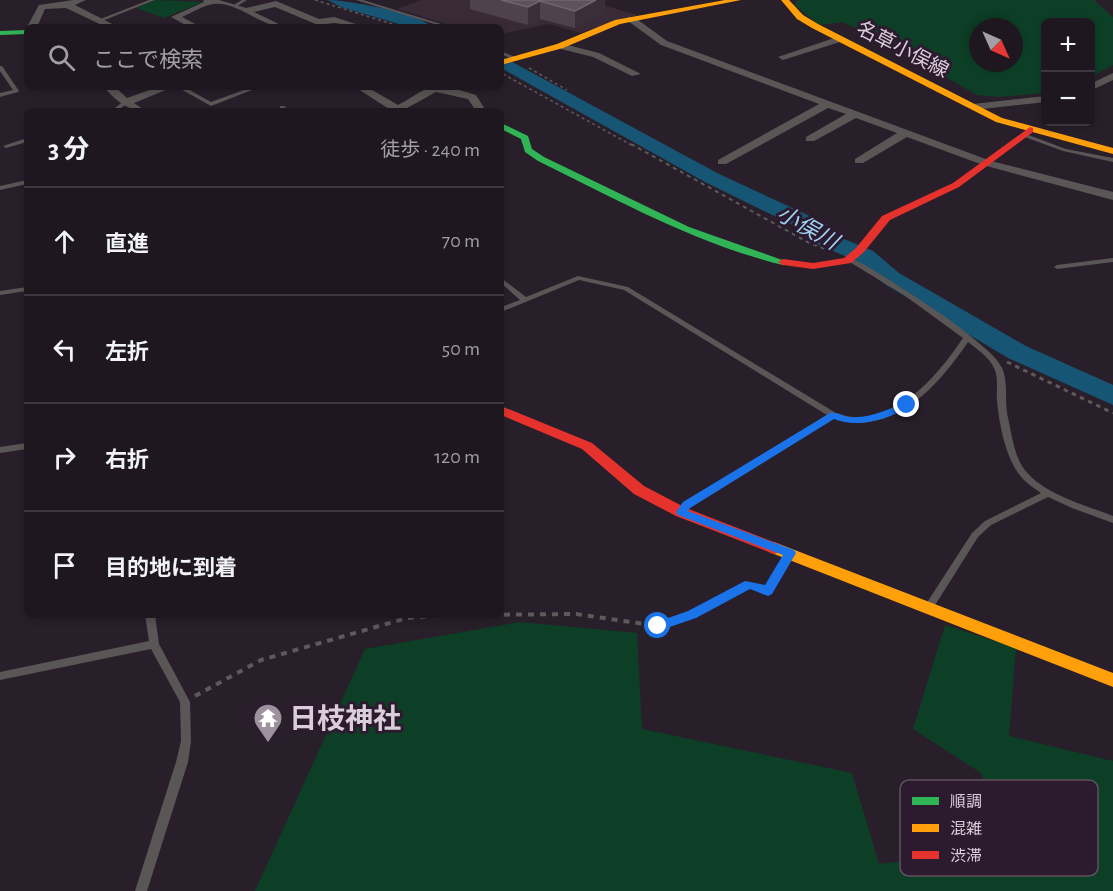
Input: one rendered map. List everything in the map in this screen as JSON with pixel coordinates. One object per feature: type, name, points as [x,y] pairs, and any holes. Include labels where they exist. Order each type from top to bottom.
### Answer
[{"type":"street","points":[[68,5],[82,0]]},
{"type":"street","points":[[507,59],[560,46],[602,27],[631,19],[737,0]]},
{"type":"street","name":"名草小俣線","points":[[785,0],[800,17],[840,39],[1027,133],[1113,151]]},
{"type":"street","points":[[190,24],[175,16],[210,1],[234,6],[274,24]]},
{"type":"street","points":[[33,24],[42,3],[68,5],[107,24]]},
{"type":"street","points":[[246,11],[276,4],[318,22],[334,20],[349,24]]},
{"type":"street","points":[[631,19],[664,43],[987,163],[1113,196]]},
{"type":"street","points":[[3,35],[24,32]]},
{"type":"street","points":[[783,57],[840,39]]},
{"type":"street","points":[[560,46],[596,55],[636,74]]},
{"type":"street","points":[[1095,85],[1113,76]]},
{"type":"street","points":[[113,90],[136,108]]},
{"type":"street","points":[[126,102],[160,90]]},
{"type":"street","points":[[365,90],[395,108]]},
{"type":"street","points":[[401,108],[430,90]]},
{"type":"street","points":[[446,90],[472,97],[479,108]]},
{"type":"street","points":[[973,107],[1041,100]]},
{"type":"street","points":[[722,162],[827,104]]},
{"type":"street","points":[[810,139],[855,114]]},
{"type":"street","points":[[504,128],[525,138],[528,150],[532,154],[568,175],[677,225],[742,251],[813,266],[840,264],[851,259],[866,244],[885,218],[938,195],[1027,133]]},
{"type":"street","points":[[859,161],[906,133]]},
{"type":"street","points":[[504,411],[587,446],[639,490],[681,512],[1113,680]]},
{"type":"lane","points":[[100,20],[153,0]]},
{"type":"lane","points":[[234,6],[245,0]]},
{"type":"lane","points":[[358,0],[439,24]]},
{"type":"lane","points":[[0,67],[16,91],[0,95]]},
{"type":"lane","points":[[0,78],[7,76]]},
{"type":"lane","points":[[185,90],[211,104],[248,90]]},
{"type":"lane","points":[[118,108],[126,102]]},
{"type":"lane","points":[[1027,133],[1065,150],[1113,160]]},
{"type":"lane","points":[[6,146],[24,141]]},
{"type":"lane","points":[[0,188],[24,183]]},
{"type":"lane","points":[[851,259],[872,270],[967,338],[999,368],[1001,377],[999,395],[1020,470],[1037,487],[1113,520]]},
{"type":"lane","points":[[1057,267],[1113,260]]},
{"type":"lane","points":[[504,309],[578,278],[626,288],[833,415],[846,420],[889,414],[907,405],[930,387],[967,338]]},
{"type":"lane","points":[[504,282],[525,300]]},
{"type":"lane","points":[[0,293],[24,289]]},
{"type":"lane","points":[[681,512],[686,505],[833,415]]},
{"type":"lane","points":[[0,450],[24,446]]},
{"type":"lane","points":[[928,609],[975,535],[988,523],[1048,493]]},
{"type":"lane","points":[[141,891],[182,762],[186,741],[185,702],[154,644],[150,618]]},
{"type":"lane","points":[[0,676],[154,644]]},
{"type":"path","points":[[315,0],[392,24]]},
{"type":"path","points":[[507,59],[567,90]]},
{"type":"path","points":[[504,76],[811,244],[851,259]]},
{"type":"path","points":[[1002,359],[1082,400],[1113,412]]},
{"type":"path","points":[[504,615],[576,614],[658,626],[692,615],[749,585],[768,591],[790,553]]},
{"type":"path","points":[[185,702],[261,660],[407,618]]},
{"type":"shaded area","points":[[421,0],[586,0],[637,15],[580,33],[549,24],[504,33],[504,24],[446,24],[397,9]]},
{"type":"green space","points":[[156,0],[203,2],[164,18],[136,8]]},
{"type":"green space","points":[[797,0],[1094,0],[1113,17],[1113,65],[1095,75],[1095,18],[1041,18],[1041,93],[999,97],[977,95],[942,75],[945,73],[936,67],[928,68],[869,30],[861,31],[843,22],[819,25],[794,5]]},
{"type":"green space","points":[[520,622],[637,633],[642,729],[852,773],[879,864],[900,861],[900,876],[1098,876],[1098,780],[984,780],[981,773],[913,729],[945,625],[1016,648],[1009,736],[1113,761],[1113,891],[255,891],[365,649]]},
{"type":"building","points":[[501,0],[596,0],[575,11],[540,1],[528,7]]},
{"type":"waterway","name":"小俣川","points":[[335,0],[415,24]]},
{"type":"waterway","name":"小俣川","points":[[504,63],[712,178],[819,229],[822,238],[865,256],[891,278],[1017,352],[1113,396]]},
{"type":"traffic: fast","points":[[0,33],[24,32]]},
{"type":"traffic: fast","points":[[504,128],[525,138],[528,150],[541,159],[685,229],[751,254],[783,262]]},
{"type":"traffic: slow","points":[[504,62],[560,46],[618,22],[737,0]]},
{"type":"traffic: slow","points":[[785,0],[800,17],[815,26],[999,120],[1113,151]]},
{"type":"traffic: slow","points":[[774,548],[1113,680]]},
{"type":"traffic: jam","points":[[783,262],[813,266],[847,261],[860,250],[886,218],[956,185],[1030,130]]},
{"type":"traffic: jam","points":[[504,411],[587,446],[639,490],[681,512],[774,548]]},
{"type":"place","name":"日枝神社","points":[[268,744]]},
{"type":"route","points":[[658,626],[692,615],[749,585],[768,591],[790,553],[681,512],[686,505],[833,415],[846,420],[865,419],[889,414],[907,405]]}]
